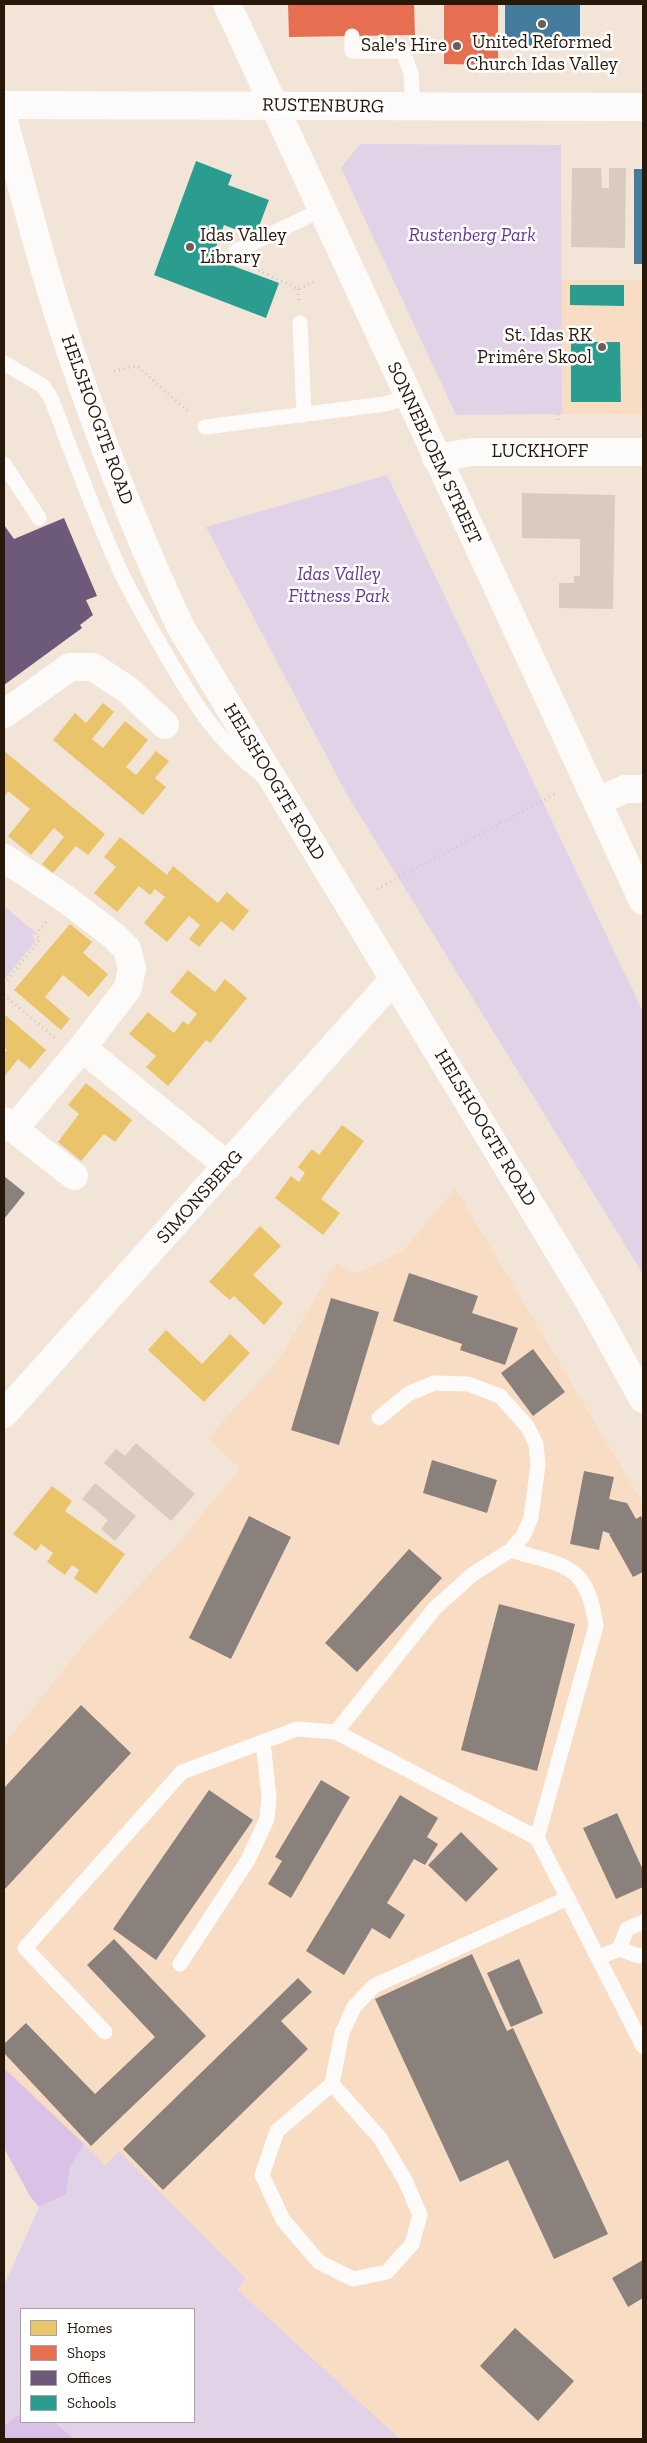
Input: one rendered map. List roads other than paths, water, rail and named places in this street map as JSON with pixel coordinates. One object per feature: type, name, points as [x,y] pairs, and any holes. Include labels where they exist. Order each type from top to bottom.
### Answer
[{"type":"street","name":"SONNEBLOEM STREET","points":[[227,4],[643,901]]},
{"type":"street","name":"RUSTENBURG","points":[[4,105],[643,107]]},
{"type":"street","name":"HELSHOOGTE ROAD","points":[[4,121],[56,307],[145,550],[180,626],[590,1303],[643,1399]]},
{"type":"street","name":"LUCKHOFF","points":[[436,458],[472,452],[643,452]]},
{"type":"street","points":[[4,714],[70,667],[93,667],[128,690],[165,725]]},
{"type":"street","points":[[597,802],[625,789],[643,789]]},
{"type":"street","points":[[4,858],[65,899],[114,936],[127,949],[132,968],[128,988],[79,1052],[9,1125],[74,1176]]},
{"type":"street","name":"SIMONSBERG","points":[[4,1414],[394,979]]},
{"type":"street","points":[[79,1052],[228,1166]]},
{"type":"lane","points":[[352,36],[352,51],[403,51],[411,74],[413,107]]},
{"type":"lane","points":[[236,251],[322,210]]},
{"type":"lane","points":[[300,323],[304,414]]},
{"type":"lane","points":[[4,363],[43,386],[51,398],[120,570],[187,691],[220,738],[235,754],[276,786]]},
{"type":"lane","points":[[205,427],[385,404],[408,397]]},
{"type":"lane","points":[[4,464],[38,518]]},
{"type":"lane","points":[[336,1732],[435,1608],[473,1574],[511,1550],[524,1536],[531,1518],[538,1465],[536,1444],[527,1426],[500,1396],[468,1384],[434,1383],[408,1394],[379,1418]]},
{"type":"lane","points":[[511,1550],[553,1562],[570,1570],[586,1586],[592,1603],[596,1626],[537,1838]]},
{"type":"lane","points":[[105,2032],[24,1948],[182,1772],[297,1729],[336,1732],[537,1838],[600,1957],[643,2046]]},
{"type":"lane","points":[[180,1964],[248,1860],[267,1819],[269,1797],[263,1742]]},
{"type":"lane","points":[[332,2084],[380,2138],[405,2180],[420,2215],[412,2244],[387,2272],[353,2279],[319,2262],[283,2220],[262,2175],[277,2131],[332,2084],[342,2033],[354,2007],[374,1986],[568,1898]]},
{"type":"lane","points":[[619,1949],[627,1929],[643,1922]]},
{"type":"lane","points":[[600,1957],[619,1949],[639,1956],[643,1954]]},
{"type":"place","name":"United Reformed Church Idas Valley","points":[[542,24]]},
{"type":"place","name":"Sale's Hire","points":[[457,46]]},
{"type":"place","name":"Idas Valley Library","points":[[190,247]]},
{"type":"place","name":"St. Idas RK Primêre Skool","points":[[602,347]]},
{"type":"park label","name":"Rustenberg Park","points":[[472,236]]},
{"type":"park label","name":"Idas Valley Fittness Park","points":[[339,586]]}]
